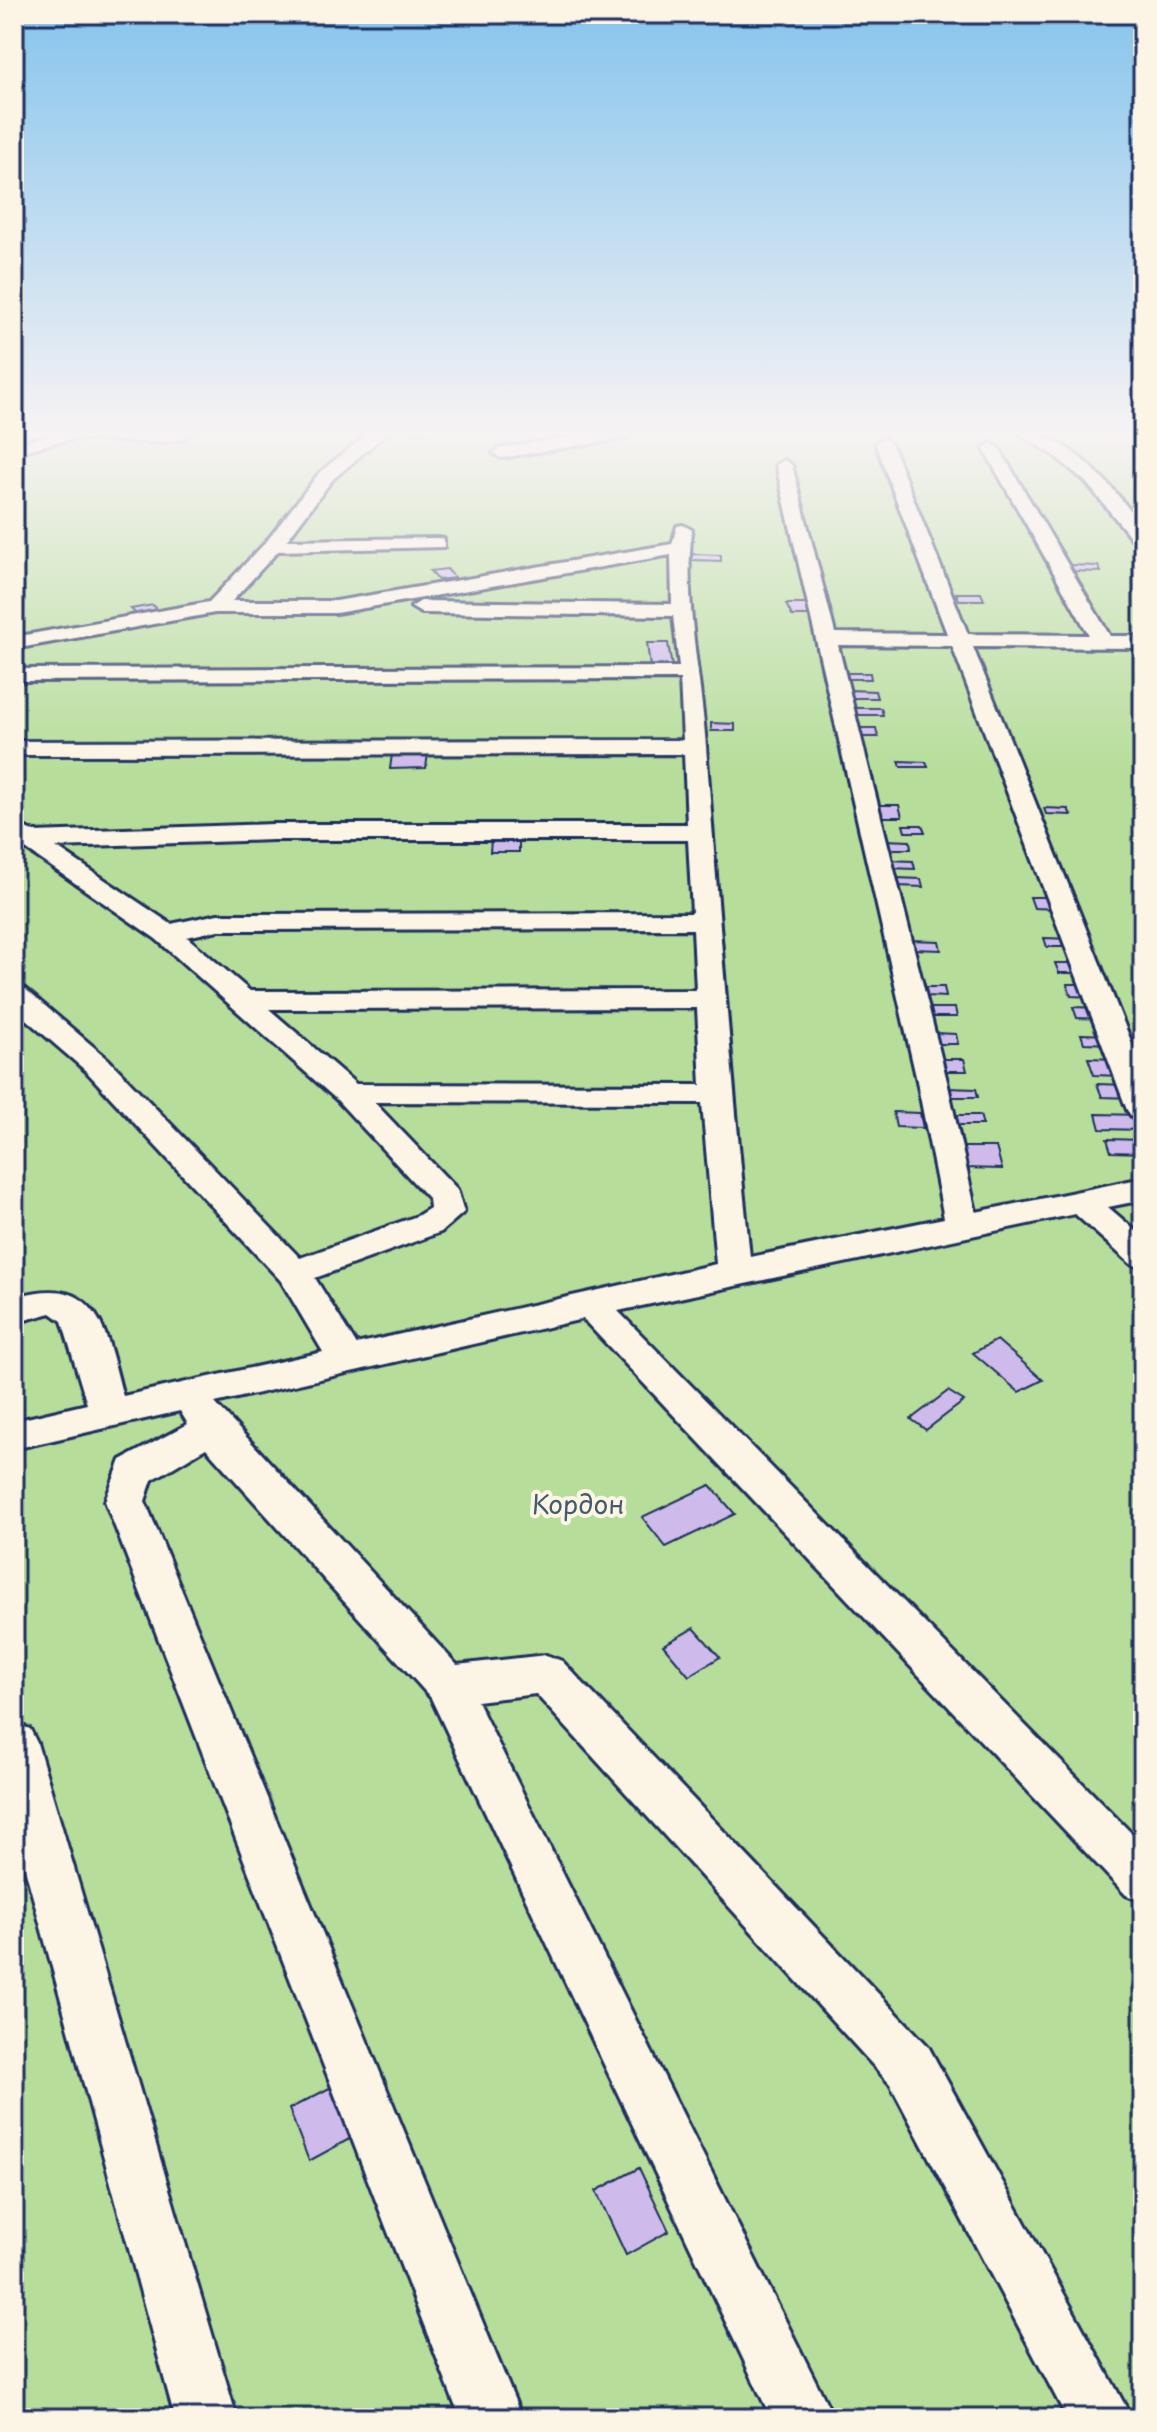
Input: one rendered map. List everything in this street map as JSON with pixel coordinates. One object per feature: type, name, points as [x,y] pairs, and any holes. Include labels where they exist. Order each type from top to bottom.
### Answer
[{"type":"street","points":[[215,607],[273,546]]},
{"type":"street","points":[[336,607],[644,546]]},
{"type":"street","points":[[682,546],[683,610],[713,999],[717,1094],[734,1272]]},
{"type":"street","points":[[804,546],[932,1081],[962,1225]]},
{"type":"street","points":[[924,546],[1143,1110]]},
{"type":"street","points":[[1048,546],[1103,641]]},
{"type":"street","points":[[14,643],[215,607],[683,610]]},
{"type":"street","points":[[827,639],[1143,642]]},
{"type":"street","points":[[14,675],[690,673]]},
{"type":"street","points":[[14,748],[694,747]]},
{"type":"street","points":[[22,835],[700,832]]},
{"type":"street","points":[[22,835],[166,933],[348,1093],[445,1197],[447,1212],[429,1224],[294,1273]]},
{"type":"street","points":[[166,933],[218,922],[707,921]]},
{"type":"street","points":[[14,994],[97,1065],[294,1273],[346,1358]]},
{"type":"street","points":[[240,1000],[713,999]]},
{"type":"street","points":[[348,1093],[717,1094]]},
{"type":"street","points":[[14,1435],[109,1414],[201,1412],[346,1358],[734,1272],[1143,1189]]},
{"type":"street","points":[[1082,1202],[1143,1256]]},
{"type":"street","points":[[14,1311],[42,1302],[64,1302],[79,1313],[109,1414]]},
{"type":"street","points":[[590,1304],[1143,1879]]},
{"type":"street","points":[[201,1412],[447,1685],[803,2418]]},
{"type":"street","points":[[201,1412],[167,1450],[135,1471],[125,1501],[491,2418]]},
{"type":"street","points":[[447,1685],[546,1674],[909,2065],[1101,2418]]},
{"type":"street","points":[[14,1743],[206,2418]]},
{"type":"green space","name":"Кордон","points":[[14,546],[1143,546],[1143,2418],[14,2418]]},
{"type":"building","points":[[692,554],[721,555],[721,561],[691,560]]},
{"type":"building","points":[[1070,565],[1098,566],[1101,572],[1073,571]]},
{"type":"building","points":[[447,569],[455,578],[438,580],[430,571]]},
{"type":"building","points":[[956,593],[981,593],[984,600],[959,600]]},
{"type":"building","points":[[786,604],[808,604],[811,616],[792,616]]},
{"type":"building","points":[[153,605],[161,614],[140,618],[131,609]]},
{"type":"building","points":[[647,643],[668,643],[672,667],[650,667]]},
{"type":"building","points":[[846,673],[870,673],[871,679],[847,679]]},
{"type":"building","points":[[849,690],[875,691],[877,698],[851,698]]},
{"type":"building","points":[[854,708],[881,708],[883,715],[856,715]]},
{"type":"building","points":[[711,723],[735,724],[735,731],[711,731]]},
{"type":"building","points":[[855,728],[876,728],[878,737],[857,737]]},
{"type":"building","points":[[428,753],[426,768],[390,769],[392,754]]},
{"type":"building","points":[[899,761],[926,762],[928,767],[901,767]]},
{"type":"building","points":[[876,805],[899,805],[902,817],[879,817]]},
{"type":"building","points":[[1044,808],[1068,809],[1071,815],[1046,814]]},
{"type":"building","points":[[903,825],[922,825],[925,832],[905,832]]},
{"type":"building","points":[[491,840],[519,840],[519,852],[490,852]]},
{"type":"building","points":[[884,840],[910,841],[911,849],[886,849]]},
{"type":"building","points":[[887,860],[913,861],[915,869],[889,868]]},
{"type":"building","points":[[896,878],[921,879],[923,887],[898,886]]},
{"type":"building","points":[[1030,897],[1056,897],[1060,909],[1034,908]]},
{"type":"building","points":[[1044,938],[1072,939],[1075,947],[1047,947]]},
{"type":"building","points":[[910,940],[939,941],[941,950],[911,949]]},
{"type":"building","points":[[1055,963],[1081,963],[1085,973],[1059,973]]},
{"type":"building","points":[[1067,984],[1088,984],[1092,997],[1071,996]]},
{"type":"building","points":[[923,987],[944,987],[946,997],[925,996]]},
{"type":"building","points":[[1073,1007],[1098,1008],[1102,1019],[1077,1018]]},
{"type":"building","points":[[928,1008],[955,1008],[957,1017],[931,1017]]},
{"type":"building","points":[[934,1033],[956,1034],[958,1044],[936,1044]]},
{"type":"building","points":[[1081,1034],[1109,1035],[1112,1044],[1084,1043]]},
{"type":"building","points":[[1088,1058],[1115,1059],[1121,1076],[1094,1075]]},
{"type":"building","points":[[937,1059],[964,1059],[967,1071],[940,1071]]},
{"type":"building","points":[[1097,1084],[1127,1085],[1132,1098],[1102,1097]]},
{"type":"building","points":[[946,1088],[976,1089],[978,1097],[948,1097]]},
{"type":"building","points":[[893,1112],[920,1113],[923,1128],[896,1127]]},
{"type":"building","points":[[1096,1114],[1141,1115],[1143,1130],[1100,1129]]},
{"type":"building","points":[[949,1115],[980,1115],[983,1125],[951,1125]]},
{"type":"building","points":[[1107,1139],[1143,1140],[1143,1153],[1111,1152]]},
{"type":"building","points":[[958,1147],[996,1147],[1002,1169],[963,1168]]},
{"type":"building","points":[[997,1340],[1043,1380],[1019,1392],[973,1353]]},
{"type":"building","points":[[948,1391],[964,1401],[926,1430],[911,1419]]},
{"type":"building","points":[[710,1485],[735,1514],[666,1547],[642,1517]]},
{"type":"building","points":[[694,1628],[720,1657],[689,1676],[663,1645]]},
{"type":"building","points":[[345,2080],[366,2130],[309,2161],[289,2109]]},
{"type":"building","points":[[639,2168],[669,2231],[626,2255],[596,2191]]}]
